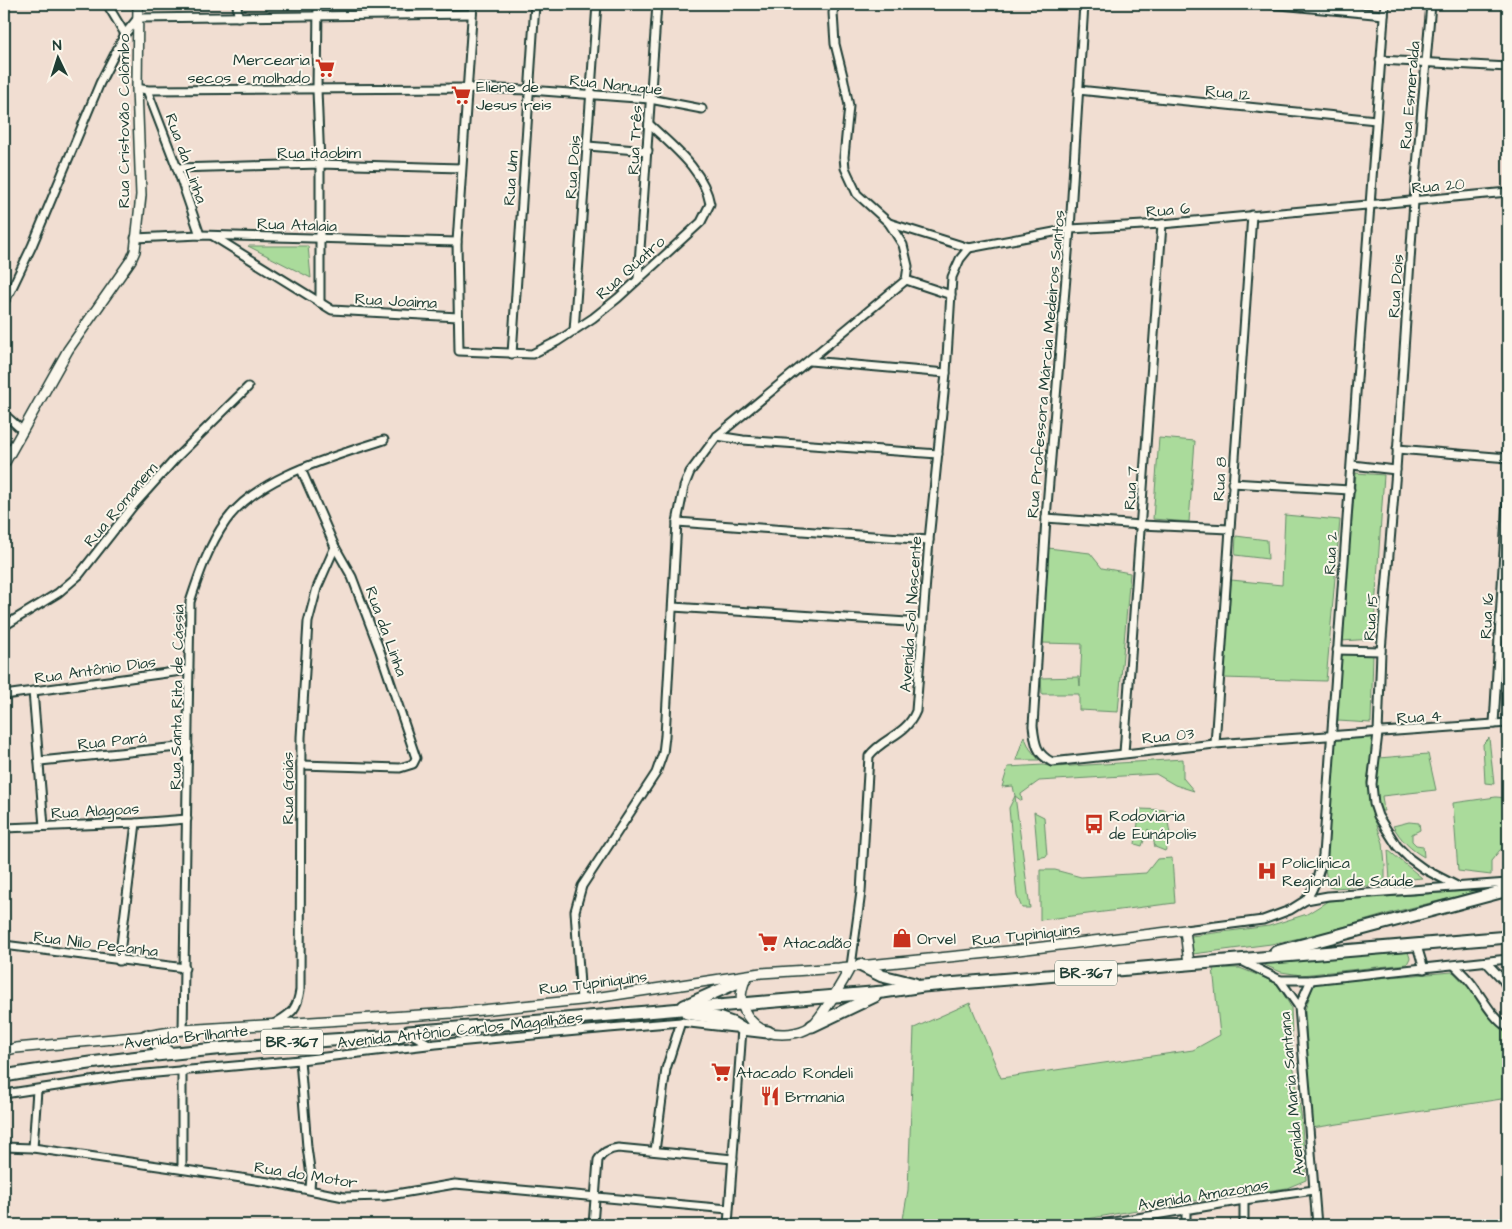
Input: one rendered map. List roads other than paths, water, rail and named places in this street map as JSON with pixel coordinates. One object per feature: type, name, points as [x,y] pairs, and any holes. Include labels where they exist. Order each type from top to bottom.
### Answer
[{"type":"main road","name":"BR-367","points":[[1244,959],[1508,890]]},
{"type":"main road","name":"BR-367","points":[[673,1010],[832,997],[923,986],[1508,937]]},
{"type":"main road","points":[[855,966],[887,977],[923,986]]},
{"type":"main road","points":[[673,1010],[748,977]]},
{"type":"main road","points":[[812,1026],[883,992]]},
{"type":"main road","points":[[673,1010],[718,1018],[732,1023],[741,1030],[768,1032]]},
{"type":"main road","name":"Avenida Brilhante","points":[[4,1076],[169,1053],[292,1042],[399,1036],[408,1032],[673,1010]]},
{"type":"main road","points":[[146,1036],[169,1053]]},
{"type":"street","points":[[107,4],[125,34]]},
{"type":"street","name":"Rua Cristovão Colômbo","points":[[4,464],[68,350],[131,260],[135,251],[141,195],[137,88],[138,4]]},
{"type":"street","points":[[238,4],[238,17]]},
{"type":"street","points":[[318,4],[317,90],[320,164],[320,303]]},
{"type":"street","points":[[458,317],[457,242],[473,4]]},
{"type":"street","name":"Rua Um","points":[[512,354],[536,4]]},
{"type":"street","name":"Rua Dois","points":[[574,331],[597,4]]},
{"type":"street","name":"Rua Três","points":[[638,278],[657,4]]},
{"type":"street","points":[[581,1000],[575,910],[577,900],[582,886],[656,773],[663,753],[677,522],[684,487],[690,472],[717,436],[906,280],[908,266],[903,245],[890,223],[857,194],[845,168],[844,157],[849,106],[835,44],[833,14],[835,4]]},
{"type":"street","name":"Rua Professora Márcia Medeiros Santos","points":[[1033,726],[1046,518],[1070,229],[1084,4]]},
{"type":"street","points":[[1270,4],[1384,15]]},
{"type":"street","name":"Rua 2","points":[[1306,900],[1314,890],[1324,855],[1337,650],[1352,464],[1356,380],[1385,4]]},
{"type":"street","name":"Rua Esmeralda","points":[[1415,189],[1431,4]]},
{"type":"street","points":[[4,302],[32,246],[100,83],[125,34],[138,18],[472,14]]},
{"type":"street","points":[[1380,60],[1508,67]]},
{"type":"street","name":"Rua Nanuque","points":[[137,88],[147,90],[467,88],[529,90],[650,99],[702,109]]},
{"type":"street","name":"Rua da Linha","points":[[147,90],[200,235]]},
{"type":"street","name":"Rua 12","points":[[1078,90],[1376,120]]},
{"type":"street","name":"Rua Quatro","points":[[458,317],[459,351],[532,354],[547,348],[574,331],[618,298],[701,222],[710,204],[705,186],[694,168],[649,124]]},
{"type":"street","points":[[588,146],[648,150]]},
{"type":"street","name":"Rua itaobim","points":[[177,168],[320,164],[461,168]]},
{"type":"street","name":"Rua Dois","points":[[1402,385],[1415,189]]},
{"type":"street","name":"Rua 20","points":[[1370,204],[1508,192]]},
{"type":"street","name":"Rua 6","points":[[969,248],[1070,229],[1162,224],[1370,204]]},
{"type":"street","name":"Rua 8","points":[[1215,744],[1252,215]]},
{"type":"street","points":[[890,223],[969,248]]},
{"type":"street","name":"Rua 7","points":[[1124,753],[1162,224]]},
{"type":"street","points":[[212,235],[320,303]]},
{"type":"street","name":"Rua Atalaia","points":[[136,238],[212,235],[457,242]]},
{"type":"street","name":"Avenida Sol Nascente","points":[[855,966],[868,762],[872,752],[906,728],[913,720],[916,711],[929,540],[946,373],[952,277],[960,259],[969,248]]},
{"type":"street","points":[[906,280],[951,295]]},
{"type":"street","name":"Rua Joaima","points":[[320,303],[332,310],[458,317]]},
{"type":"street","points":[[810,361],[946,373]]},
{"type":"street","name":"Rua 15","points":[[1402,385],[1381,651],[1378,733],[1372,784],[1374,804],[1382,823],[1397,846],[1409,858],[1424,869],[1457,886]]},
{"type":"street","name":"Rua Romanem","points":[[4,626],[58,593],[79,575],[133,506],[177,457],[248,387]]},
{"type":"street","points":[[4,414],[23,431]]},
{"type":"street","points":[[717,436],[743,440],[938,454]]},
{"type":"street","name":"Rua Santa Rita de Cássia","points":[[183,1030],[190,602],[200,570],[226,521],[243,502],[261,489],[301,469],[384,440]]},
{"type":"street","points":[[1397,449],[1508,458]]},
{"type":"street","points":[[1352,464],[1396,470]]},
{"type":"street","name":"Rua da Linha","points":[[301,469],[336,547],[352,577],[380,651],[416,758],[413,764],[387,768],[301,765]]},
{"type":"street","name":"Rua 16","points":[[1494,724],[1508,480]]},
{"type":"street","points":[[1232,483],[1350,490]]},
{"type":"street","points":[[1046,518],[1141,525],[1229,528]]},
{"type":"street","points":[[677,522],[929,540]]},
{"type":"street","name":"Rua Goiás","points":[[274,1024],[292,1012],[298,1004],[300,990],[301,737],[308,622],[317,588],[336,547]]},
{"type":"street","points":[[673,607],[923,623]]},
{"type":"street","points":[[1337,650],[1381,651]]},
{"type":"street","name":"Rua Antônio Dias","points":[[4,695],[189,670]]},
{"type":"street","points":[[33,691],[44,826]]},
{"type":"street","name":"Rua 4","points":[[1332,736],[1508,723]]},
{"type":"street","name":"Rua 03","points":[[1033,726],[1037,750],[1052,762],[1215,744],[1332,736]]},
{"type":"street","name":"Rua Pará","points":[[40,761],[188,746]]},
{"type":"street","name":"Rua Alagoas","points":[[4,828],[187,819]]},
{"type":"street","points":[[119,960],[136,823]]},
{"type":"street","points":[[1189,964],[1185,930],[1263,920],[1290,910],[1306,900],[1328,896],[1508,883]]},
{"type":"street","name":"Rua Tupiniquins","points":[[4,1046],[16,1048],[146,1036],[183,1030],[452,1013],[581,1000],[748,977],[1018,950],[1185,930]]},
{"type":"street","name":"Rua Nilo Peçanha","points":[[4,945],[185,968]]},
{"type":"street","points":[[1417,946],[1424,969]]},
{"type":"street","name":"Avenida Maria Santana","points":[[1244,959],[1280,980],[1299,1007],[1317,1225]]},
{"type":"street","points":[[1280,980],[1311,980],[1508,959]]},
{"type":"street","points":[[1486,962],[1503,980],[1508,989]]},
{"type":"street","points":[[748,977],[742,990],[741,1003],[749,1017],[768,1032],[792,1033],[812,1026],[855,966]]},
{"type":"street","points":[[1455,966],[1473,984],[1497,1019],[1508,1028]]},
{"type":"street","points":[[1299,1007],[1311,980]]},
{"type":"street","points":[[655,1151],[666,1069],[681,1022]]},
{"type":"street","name":"Avenida Antônio Carlos Magalhães","points":[[4,1094],[123,1076],[300,1060],[436,1044],[681,1022],[716,1025],[741,1030]]},
{"type":"street","points":[[728,1225],[741,1030]]},
{"type":"street","points":[[408,1032],[428,1044],[436,1044]]},
{"type":"street","points":[[4,1051],[16,1048]]},
{"type":"street","points":[[300,1060],[311,1176],[310,1189]]},
{"type":"street","points":[[182,1070],[182,1169]]},
{"type":"street","points":[[33,1148],[37,1090]]},
{"type":"street","name":"Rua do Motor","points":[[4,1147],[33,1148],[182,1169],[310,1189],[344,1197],[368,1197],[455,1184],[728,1209]]},
{"type":"street","points":[[593,1225],[598,1160],[606,1152],[618,1148],[733,1159]]},
{"type":"street","name":"Avenida Amazonas","points":[[1096,1225],[1128,1222],[1244,1200],[1314,1190]]},
{"type":"street","points":[[1244,1200],[1244,1225]]},
{"type":"street","points":[[1186,1210],[1186,1225]]},
{"type":"place","name":"Mercearia secos e molhado","points":[[325,68]]},
{"type":"place","name":"Eliene de Jesus reis","points":[[461,95]]},
{"type":"place","name":"Rodoviaria de Eunápolis","points":[[1094,824]]},
{"type":"place","name":"Policlínica Regional de Saúde","points":[[1267,871]]},
{"type":"place","name":"Orvel","points":[[902,938]]},
{"type":"place","name":"Atacadão","points":[[768,942]]},
{"type":"place","name":"Atacado Rondeli","points":[[721,1072]]},
{"type":"place","name":"Brmania","points":[[770,1096]]}]
